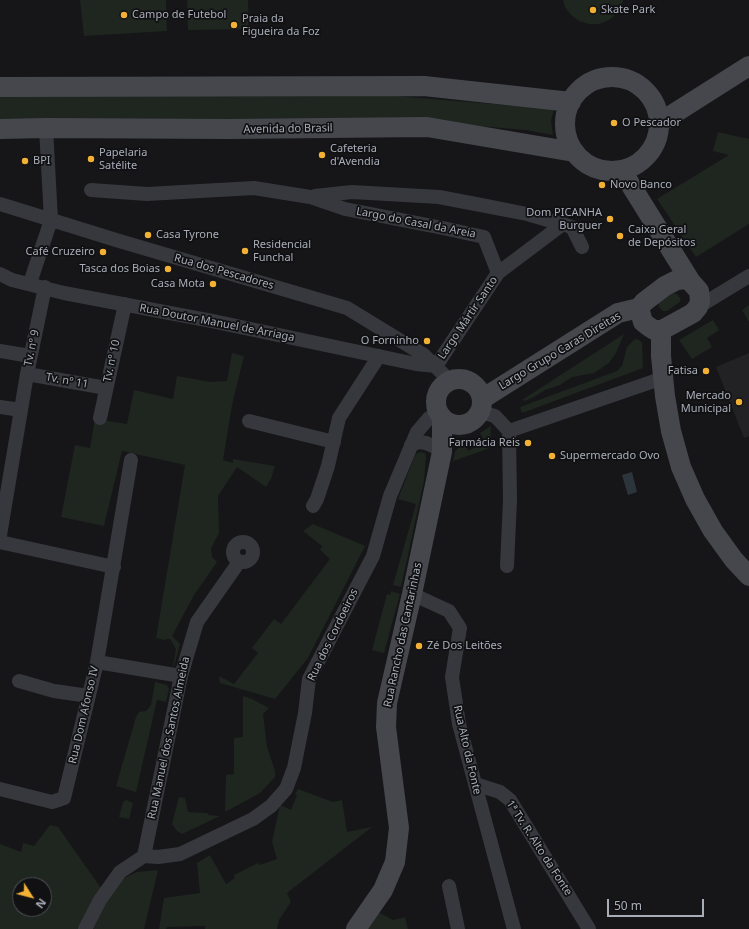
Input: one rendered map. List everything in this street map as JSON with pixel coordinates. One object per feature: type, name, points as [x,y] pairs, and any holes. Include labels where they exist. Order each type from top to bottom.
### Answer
[{"type":"main road","points":[[659,123],[749,66]]},
{"type":"main road","points":[[612,77],[620,78],[636,84],[648,94],[656,109],[659,123],[658,134],[651,151],[638,164],[622,171],[613,172],[595,168],[580,159],[574,152],[566,134],[565,123],[570,102],[581,89],[595,80],[612,77]]},
{"type":"main road","points":[[0,87],[424,86],[570,102]]},
{"type":"main road","name":"Avenida do Brasil","points":[[0,129],[427,127],[574,152]]},
{"type":"main road","points":[[622,171],[671,252],[691,282],[699,290],[700,301],[698,307],[693,313],[660,330],[654,330],[643,322],[639,308],[644,302],[665,286],[677,280],[685,279],[691,282]]},
{"type":"main road","points":[[665,286],[670,271],[671,252]]},
{"type":"main road","name":"Largo Grupo Caras Direitas","points":[[481,405],[618,313],[639,308]]},
{"type":"main road","points":[[660,330],[665,396],[677,454],[688,483],[703,514],[723,547],[749,576]]},
{"type":"main road","points":[[456,379],[470,382],[476,386],[480,392],[481,405],[477,418],[465,425],[452,424],[440,414],[436,405],[439,391],[444,385],[456,379]]},
{"type":"main road","name":"Rua Rancho das Cantarinhas","points":[[356,929],[383,890],[395,862],[399,828],[386,727],[387,703],[442,452],[440,414]]},
{"type":"main road","name":"Rua Rancho das Cantarinhas","points":[[442,452],[465,425]]},
{"type":"street","points":[[30,284],[51,220],[46,128]]},
{"type":"street","name":"Largo do Casal da Areia","points":[[91,190],[147,194],[254,188],[310,197],[345,209],[484,237],[498,273]]},
{"type":"street","name":"Largo do Casal da Areia","points":[[310,197],[352,192],[439,197],[527,214],[563,224]]},
{"type":"street","name":"Rua dos Pescadores","points":[[0,204],[347,308],[424,355],[436,366]]},
{"type":"street","points":[[498,273],[563,224],[572,227],[582,247]]},
{"type":"street","name":"Largo Mártir Santo","points":[[450,381],[436,366],[498,273]]},
{"type":"street","name":"Rua Doutor Manuel de Arriaga","points":[[0,274],[12,280],[46,287],[64,293],[212,321],[416,364],[436,366]]},
{"type":"street","points":[[698,307],[749,276]]},
{"type":"street","name":"Tv. nº 9","points":[[0,535],[30,356],[46,287]]},
{"type":"street","name":"Tv. nº 10","points":[[100,418],[125,304]]},
{"type":"street","points":[[0,351],[30,356]]},
{"type":"street","points":[[312,506],[317,499],[328,466],[339,418],[379,356]]},
{"type":"street","name":"Tv. nº 11","points":[[27,374],[106,388]]},
{"type":"street","points":[[509,431],[663,378]]},
{"type":"street","points":[[481,405],[495,416],[509,431],[510,500],[507,566]]},
{"type":"street","points":[[0,407],[21,410]]},
{"type":"street","points":[[411,445],[423,424],[429,418],[440,414]]},
{"type":"street","points":[[250,421],[334,442]]},
{"type":"street","points":[[411,445],[419,442],[426,442],[442,452]]},
{"type":"street","name":"Rua dos Cordoeiros","points":[[144,856],[158,857],[180,854],[252,819],[271,806],[286,790],[294,768],[309,679],[373,556],[390,496],[411,445]]},
{"type":"street","name":"Rua Dom Afonso IV","points":[[0,789],[52,802],[64,798],[97,662],[131,460]]},
{"type":"street","points":[[0,542],[114,567]]},
{"type":"street","name":"Rua Manuel dos Santos Almeida","points":[[144,856],[181,676],[197,622],[238,562]]},
{"type":"street","name":"Rua Alto da Fonte","points":[[412,594],[448,611],[460,628],[452,677],[459,724],[514,929]]},
{"type":"street","points":[[97,662],[181,676]]},
{"type":"street","points":[[19,681],[54,691],[89,696]]},
{"type":"street","name":"1ª Tv. R. Alto da Fonte","points":[[475,784],[500,792],[510,800],[589,929]]},
{"type":"street","points":[[85,929],[100,900],[120,872],[144,856]]},
{"type":"street","points":[[449,886],[458,929]]},
{"type":"shaded area","name":"Campo de Futebol","points":[[80,0],[166,0],[167,31],[84,36]]},
{"type":"shaded area","points":[[187,0],[248,0],[249,29],[188,30]]},
{"type":"shaded area","name":"Skate Park","points":[[563,0],[623,0],[622,5],[616,14],[609,20],[599,24],[589,24],[579,21],[571,15],[565,7]]},
{"type":"shaded area","points":[[384,95],[554,109],[551,121],[553,135],[526,130],[396,119],[0,121],[0,96]]},
{"type":"shaded area","points":[[718,132],[749,139],[749,224],[696,257],[657,199],[729,155],[713,151]]},
{"type":"shaded area","points":[[673,293],[677,294],[680,298],[680,302],[667,311],[663,311],[659,307],[659,303]]},
{"type":"shaded area","points":[[749,305],[749,322],[742,310]]},
{"type":"shaded area","points":[[713,320],[719,330],[707,338],[712,347],[692,359],[679,340]]},
{"type":"shaded area","points":[[624,334],[616,353],[609,363],[594,373],[572,377],[560,385],[545,390],[534,397],[525,401],[522,400]]},
{"type":"shaded area","points":[[635,339],[642,343],[643,368],[522,413],[520,407],[617,371],[622,366],[627,347]]},
{"type":"shaded area","points":[[232,353],[244,356],[232,405],[223,460],[233,463],[233,459],[275,466],[271,479],[266,487],[237,467],[218,496],[219,533],[211,548],[212,557],[217,562],[194,595],[172,636],[180,644],[173,666],[176,649],[170,639],[165,640],[156,638],[185,465],[122,451],[104,526],[61,517],[75,445],[90,448],[95,419],[127,424],[134,390],[173,399],[177,376],[210,382],[227,381]]},
{"type":"shaded area","name":"Mercado Municipal","points":[[749,353],[749,436],[744,438],[716,367]]},
{"type":"shaded area","points":[[491,426],[490,448],[453,461],[455,452],[463,442],[468,451],[480,445],[483,439],[480,433]]},
{"type":"shaded area","points":[[417,453],[425,453],[426,457],[424,481],[401,587],[393,585],[416,504],[398,499],[414,458]]},
{"type":"shaded area","points":[[632,472],[637,492],[628,495],[622,475]]},
{"type":"shaded area","points":[[313,524],[365,546],[308,658],[275,699],[220,683],[219,676],[234,684],[258,653],[252,648],[274,619],[281,624],[330,559],[320,550],[322,546],[303,531]]},
{"type":"shaded area","points":[[391,591],[400,594],[384,653],[372,650],[387,594],[390,595]]},
{"type":"shaded area","points":[[155,682],[167,685],[169,689],[166,702],[157,700],[136,792],[116,786],[136,717],[139,712],[146,711],[151,705]]},
{"type":"shaded area","points":[[243,696],[269,708],[263,714],[267,747],[275,771],[275,777],[260,793],[225,812],[226,775],[234,774],[234,738],[243,737]]},
{"type":"shaded area","points":[[298,789],[333,802],[342,800],[347,832],[372,827],[287,893],[291,902],[279,920],[277,929],[205,929],[205,926],[167,927],[166,929],[159,929],[164,898],[200,893],[197,863],[210,855],[226,884],[235,878],[234,875],[258,863],[260,865],[277,859],[272,842],[280,805],[291,810],[297,795],[295,794]]},
{"type":"shaded area","points":[[179,797],[185,798],[188,812],[207,813],[209,815],[220,816],[182,834],[177,831],[172,824]]},
{"type":"shaded area","points":[[126,800],[133,803],[129,819],[119,817],[123,802]]},
{"type":"shaded area","points":[[50,825],[58,827],[103,891],[82,929],[0,929],[0,844],[21,852],[23,843],[34,846]]},
{"type":"shaded area","points":[[158,870],[144,929],[91,929],[120,880],[137,872]]},
{"type":"shaded area","points":[[378,912],[393,920],[405,917],[408,929],[366,929]]},
{"type":"place","name":"Skate Park","points":[[593,10]]},
{"type":"place","name":"Campo de Futebol","points":[[124,15]]},
{"type":"place","name":"Praia da Figueira da Foz","points":[[234,25]]},
{"type":"place","name":"O Pescador","points":[[614,123]]},
{"type":"place","name":"Cafeteria d'Avendia","points":[[322,155]]},
{"type":"place","name":"Papelaria Satélite","points":[[91,159]]},
{"type":"place","name":"BPI","points":[[25,161]]},
{"type":"place","name":"Novo Banco","points":[[602,185]]},
{"type":"place","name":"Dom PICANHA Burguer","points":[[610,219]]},
{"type":"place","name":"Casa Tyrone","points":[[148,235]]},
{"type":"place","name":"Caixa Geral de Depósitos","points":[[620,236]]},
{"type":"place","name":"Residencial Funchal","points":[[245,251]]},
{"type":"place","name":"Café Cruzeiro","points":[[103,252]]},
{"type":"place","name":"Tasca dos Boias","points":[[168,269]]},
{"type":"place","name":"Casa Mota","points":[[213,284]]},
{"type":"place","name":"O Forninho","points":[[427,341]]},
{"type":"place","name":"Fatisa","points":[[706,371]]},
{"type":"place","name":"Mercado Municipal","points":[[739,402]]},
{"type":"place","name":"Farmácia Reis","points":[[528,443]]},
{"type":"place","name":"Supermercado Ovo","points":[[552,456]]},
{"type":"place","name":"Zé Dos Leitões","points":[[419,646]]}]
